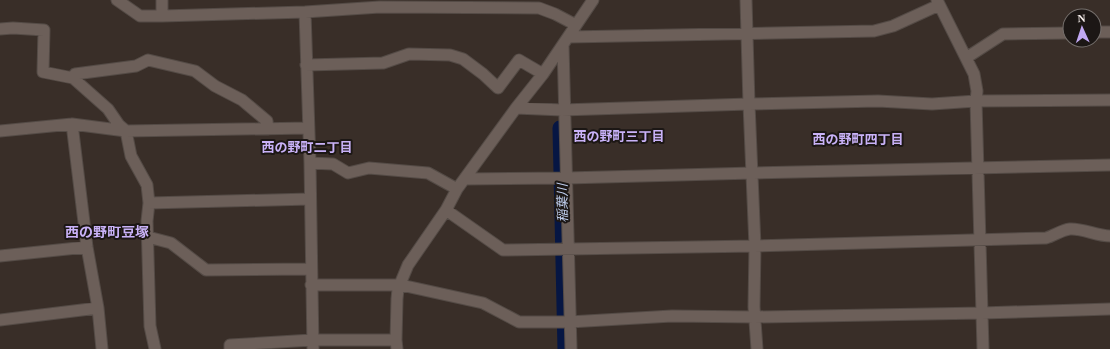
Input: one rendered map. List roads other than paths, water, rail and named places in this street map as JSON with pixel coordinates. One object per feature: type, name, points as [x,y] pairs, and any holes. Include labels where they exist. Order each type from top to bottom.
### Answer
[{"type":"street","points":[[117,0],[140,16],[305,12],[380,3],[539,8],[555,14],[576,25]]},
{"type":"street","points":[[162,0],[162,16]]},
{"type":"street","points":[[230,349],[230,345],[396,344],[398,288],[408,265],[446,210],[457,189],[516,108],[543,74],[594,0]]},
{"type":"street","points":[[746,0],[749,104],[753,173],[756,349]]},
{"type":"street","points":[[565,41],[748,33],[874,32],[893,26],[938,2],[974,74],[977,91],[976,101],[983,349]]},
{"type":"street","points":[[305,12],[310,163],[312,345]]},
{"type":"street","points":[[0,29],[13,28],[44,30],[43,72],[73,78],[108,109],[119,125],[126,131],[131,156],[147,185],[149,203],[147,221],[150,326],[155,349]]},
{"type":"street","points":[[966,58],[1003,34],[1062,33]]},
{"type":"street","points":[[565,41],[561,110],[567,322],[571,349]]},
{"type":"street","points":[[306,65],[383,63],[409,54],[450,55],[463,59],[483,74],[498,88],[519,60],[543,74]]},
{"type":"street","points":[[73,78],[75,74],[136,66],[148,60],[195,71],[215,86],[242,100],[267,121],[268,129]]},
{"type":"street","points":[[516,108],[561,110],[878,101],[932,104],[976,101],[1110,100]]},
{"type":"street","points":[[0,131],[72,124],[126,131],[308,128]]},
{"type":"street","points":[[72,124],[87,247],[98,308],[102,349]]},
{"type":"street","points":[[310,163],[333,164],[348,173],[369,168],[428,173],[457,189]]},
{"type":"street","points":[[465,179],[1110,165]]},
{"type":"street","points":[[149,203],[310,200]]},
{"type":"street","points":[[446,210],[503,250],[755,246],[1046,238],[1064,230],[1072,229],[1110,236]]},
{"type":"street","points":[[148,237],[171,243],[206,270],[311,270]]},
{"type":"street","points":[[0,256],[87,247]]},
{"type":"street","points":[[311,285],[401,284],[483,303],[519,322],[567,322],[672,316],[982,313],[1110,309]]},
{"type":"street","points":[[0,320],[98,308]]},
{"type":"waterway","name":"稲葉川","points":[[560,128],[565,349]]},
{"type":"district","name":"西の野町三丁目","points":[[619,136]]},
{"type":"district","name":"西の野町四丁目","points":[[858,139]]},
{"type":"district","name":"西の野町二丁目","points":[[307,147]]},
{"type":"district","name":"西の野町豆塚","points":[[107,232]]}]
